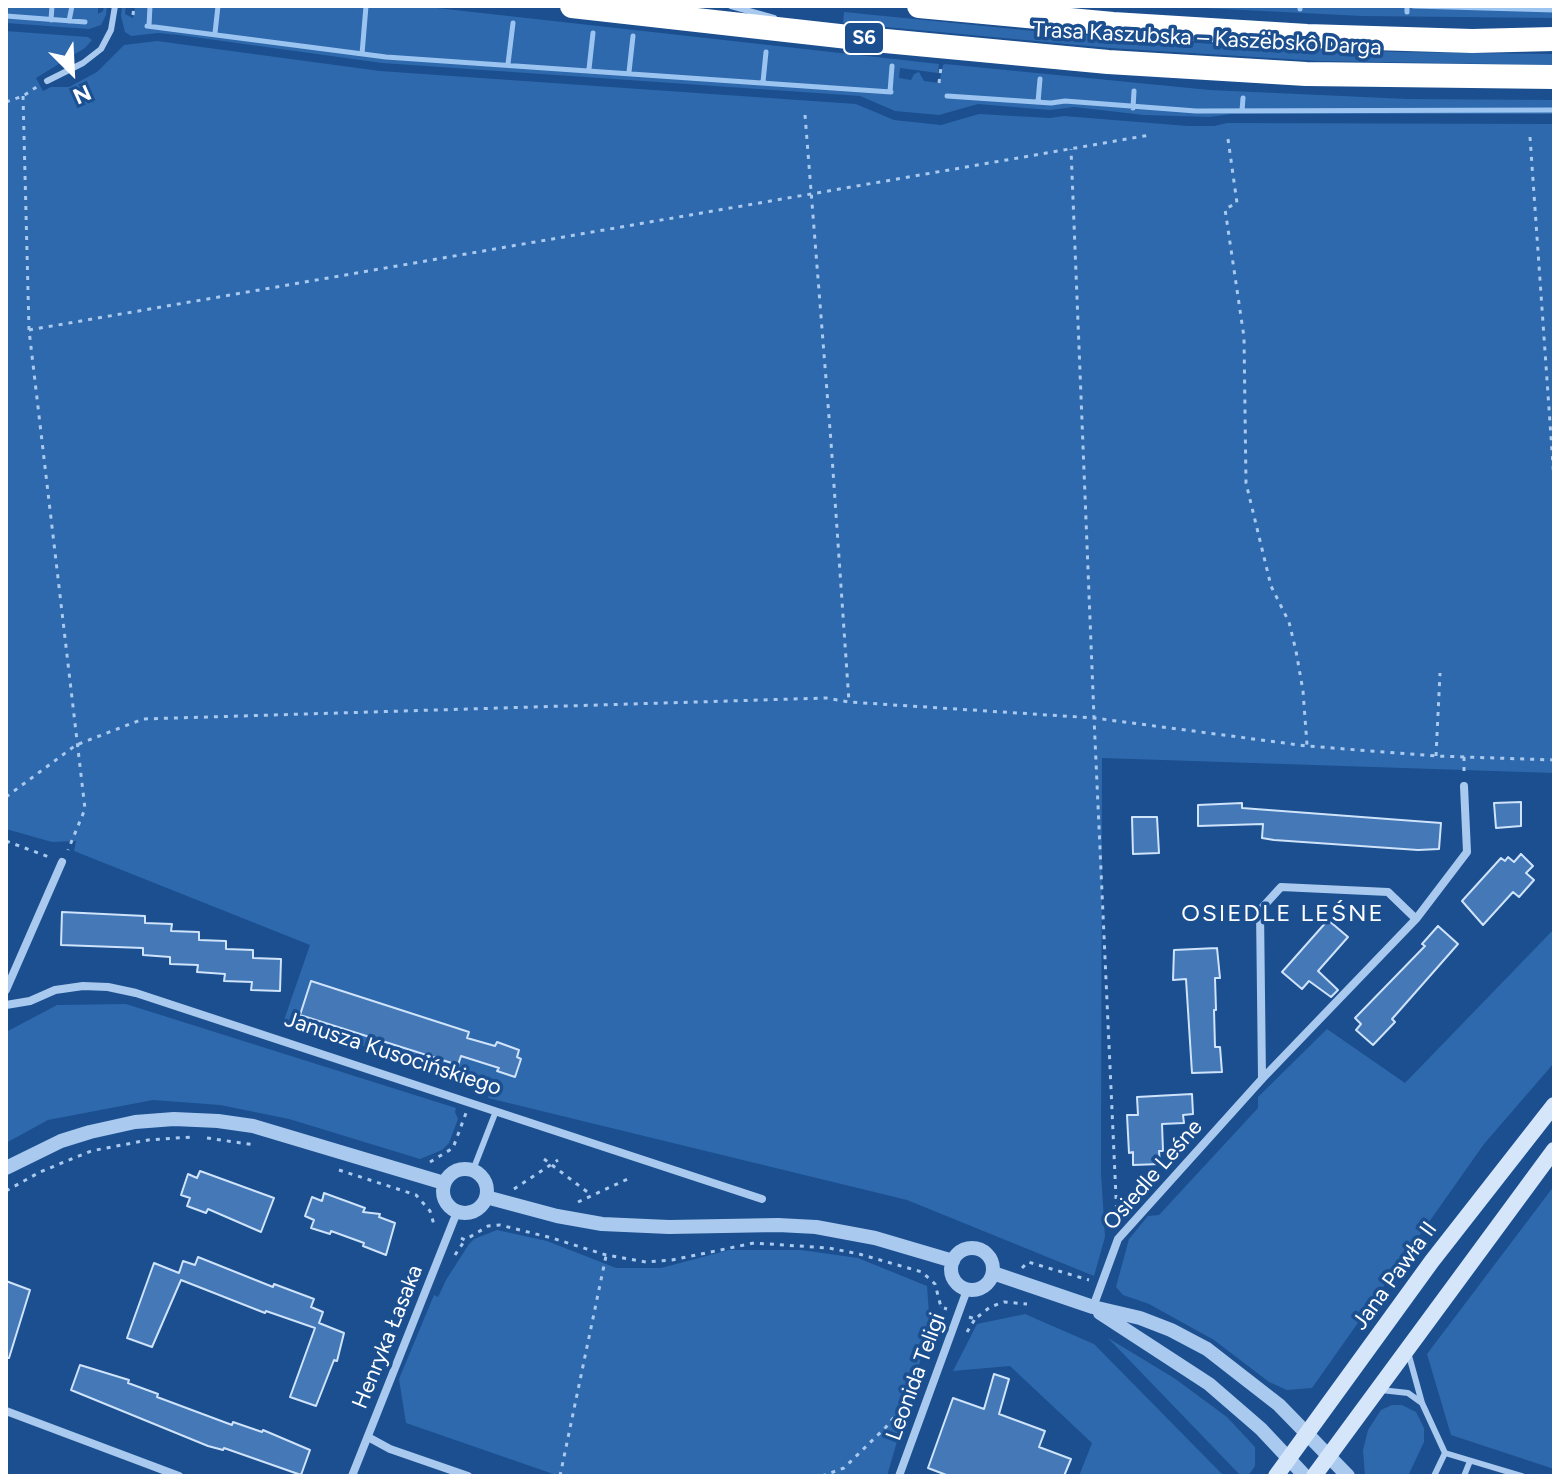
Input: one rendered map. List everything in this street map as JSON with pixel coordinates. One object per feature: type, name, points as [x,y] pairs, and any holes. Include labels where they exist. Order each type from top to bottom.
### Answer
[{"type":"highway","name":"Trasa Kaszubska – Kaszëbskô Darga","points":[[572,6],[1108,62],[1248,71],[1473,78],[1554,77]]},
{"type":"highway","name":"Trasa Kaszubska – Kaszëbskô Darga","points":[[919,6],[1113,24],[1307,36],[1472,41],[1554,39]]},
{"type":"main road","name":"Jana Pawła II","points":[[1276,1476],[1432,1261],[1554,1105]]},
{"type":"main road","points":[[1314,1476],[1554,1150]]},
{"type":"street","name":"Osiedle Leśne","points":[[1093,1307],[1118,1239],[1262,1079],[1416,919],[1467,852],[1464,786]]},
{"type":"street","points":[[6,990],[62,862]]},
{"type":"street","points":[[1262,1079],[1260,910],[1281,887],[1388,892],[1416,919]]},
{"type":"street","name":"Janusza Kusocińskiego","points":[[6,1005],[30,1001],[55,990],[83,986],[136,993],[762,1199]]},
{"type":"street","points":[[6,1168],[61,1141],[90,1132],[135,1122],[174,1119],[253,1126],[444,1183]]},
{"type":"street","points":[[473,1170],[483,1178],[486,1197],[478,1209],[457,1212],[446,1202],[444,1183],[453,1172],[473,1170]]},
{"type":"street","points":[[486,1197],[557,1216],[602,1224],[816,1227],[875,1238],[953,1261]]},
{"type":"street","name":"Henryka Łasaka","points":[[352,1476],[457,1212]]},
{"type":"street","points":[[965,1250],[982,1251],[992,1264],[993,1273],[983,1287],[967,1290],[953,1278],[951,1270],[953,1261],[965,1250]]},
{"type":"street","points":[[993,1273],[1093,1307],[1140,1318],[1207,1349],[1267,1394],[1348,1476]]},
{"type":"street","name":"Leonida Teligi","points":[[899,1476],[967,1290]]},
{"type":"street","points":[[1093,1307],[1209,1384],[1261,1429],[1305,1476]]},
{"type":"street","points":[[6,1411],[179,1476]]},
{"type":"street","points":[[368,1437],[390,1449],[468,1476]]},
{"type":"lane","points":[[47,81],[83,63],[101,49],[111,30],[115,6]]},
{"type":"lane","points":[[731,6],[842,36]]},
{"type":"lane","points":[[604,10],[657,7]]},
{"type":"lane","points":[[473,1170],[496,1111]]},
{"type":"lane","points":[[1407,1349],[1422,1403],[1445,1453],[1522,1476]]},
{"type":"lane","points":[[1377,1390],[1408,1393],[1422,1403]]},
{"type":"lane","points":[[1434,1476],[1445,1453]]},
{"type":"lane","points":[[1464,1476],[1470,1461]]},
{"type":"lane","points":[[1487,1476],[1491,1467]]},
{"type":"path","points":[[133,15],[134,6]]},
{"type":"path","points":[[939,83],[941,64]]},
{"type":"path","points":[[6,102],[23,96],[47,81]]},
{"type":"path","points":[[6,841],[62,862],[85,809],[29,330],[23,96]]},
{"type":"path","points":[[805,115],[849,702]]},
{"type":"path","points":[[29,330],[1150,135]]},
{"type":"path","points":[[1530,137],[1554,480]]},
{"type":"path","points":[[1228,139],[1237,203],[1225,209],[1244,337],[1246,483],[1271,586],[1289,622],[1296,651],[1307,746]]},
{"type":"path","points":[[1071,149],[1118,1239]]},
{"type":"path","points":[[1436,756],[1440,673]]},
{"type":"path","points":[[6,797],[76,745],[143,719],[826,698],[1094,718],[1307,746],[1436,756],[1554,760]]},
{"type":"path","points":[[416,1195],[426,1165],[453,1148],[466,1113],[466,1101]]},
{"type":"path","points":[[544,1159],[590,1194]]},
{"type":"path","points":[[510,1192],[558,1160]]},
{"type":"path","points":[[571,1207],[590,1194],[632,1177]]},
{"type":"path","points":[[453,1258],[465,1240]]},
{"type":"path","points":[[560,1476],[606,1255]]},
{"type":"path","points":[[938,1329],[941,1307]]},
{"type":"path","points":[[963,1338],[975,1319]]},
{"type":"path","points":[[822,1476],[844,1468],[886,1427],[921,1385]]},
{"type":"shaded area","points":[[6,6],[98,6],[98,14],[107,6],[101,25],[89,29],[6,23]]},
{"type":"shaded area","points":[[122,6],[126,6],[125,14],[133,18],[135,6],[419,6],[939,64],[938,73],[900,68],[899,78],[911,80],[919,72],[924,81],[939,83],[945,64],[1210,90],[1408,99],[1554,100],[1554,114],[1231,114],[1210,117],[978,104],[939,115],[895,111],[860,96],[382,63],[179,35],[158,33],[131,36],[125,32]]},
{"type":"shaded area","points":[[1165,6],[1554,6],[1554,18],[1362,16]]},
{"type":"shaded area","points":[[844,12],[1044,32],[1215,44],[1397,52],[1554,54],[1554,65],[1319,61],[1110,48],[843,23]]},
{"type":"shaded area","points":[[6,31],[88,37],[92,40],[85,48],[36,78],[43,91],[51,87],[69,87],[97,72],[124,45],[157,41],[380,71],[856,104],[894,120],[941,125],[979,114],[1064,116],[1188,126],[1227,123],[1554,124],[1554,773],[1102,758],[1101,1173],[1105,1237],[1094,1276],[907,1200],[488,1098],[490,1092],[399,1056],[283,1023],[310,945],[74,851],[76,841],[52,842],[6,829]]},
{"type":"shaded area","points":[[1554,929],[1554,1063],[1484,1144],[1312,1388],[1287,1390],[1269,1382],[1214,1340],[1149,1304],[1123,1295],[1116,1287],[1129,1239],[1148,1216],[1159,1215],[1258,1108],[1258,1097],[1327,1029],[1405,1083]]},
{"type":"shaded area","points":[[126,1004],[456,1108],[458,1119],[449,1143],[442,1150],[420,1159],[289,1119],[220,1105],[153,1100],[48,1120],[6,1143],[6,1032],[57,1005]]},
{"type":"shaded area","points":[[1554,1186],[1554,1469],[1451,1435],[1427,1354]]},
{"type":"shaded area","points":[[497,1230],[547,1241],[616,1268],[661,1268],[729,1250],[801,1250],[858,1258],[927,1286],[930,1327],[887,1476],[559,1476],[406,1423],[399,1379],[434,1295],[438,1297],[469,1244]]},
{"type":"shaded area","points":[[1025,1314],[1094,1344],[1224,1476],[1079,1476],[1092,1443],[1010,1366],[953,1371],[977,1324]]},
{"type":"shaded area","points":[[1108,1338],[1174,1378],[1227,1417],[1255,1447],[1255,1466],[1248,1476],[1241,1476]]},
{"type":"shaded area","points":[[1402,1405],[1416,1412],[1424,1428],[1424,1442],[1408,1476],[1365,1476],[1363,1450],[1368,1430],[1381,1410]]},
{"type":"building","points":[[1521,802],[1521,826],[1496,828],[1494,803]]},
{"type":"building","points":[[1242,803],[1242,808],[1441,823],[1439,849],[1274,840],[1262,838],[1263,824],[1198,826],[1198,805]]},
{"type":"building","points":[[1132,817],[1157,817],[1159,853],[1133,854]]},
{"type":"building","points":[[1521,854],[1533,866],[1526,873],[1534,880],[1519,897],[1513,892],[1483,925],[1462,901],[1501,858],[1505,861],[1508,857],[1514,862]]},
{"type":"building","points":[[62,912],[145,916],[145,923],[172,924],[171,931],[199,932],[199,940],[226,941],[226,949],[253,950],[253,958],[281,959],[280,991],[251,990],[252,982],[224,981],[225,974],[197,972],[198,965],[170,964],[170,957],[143,955],[143,948],[61,945]]},
{"type":"building","points":[[1328,920],[1348,937],[1318,971],[1338,990],[1331,997],[1309,981],[1302,989],[1282,972]]},
{"type":"building","points":[[1438,926],[1458,944],[1373,1045],[1356,1030],[1361,1024],[1355,1018],[1425,946],[1422,944]]},
{"type":"building","points":[[1217,948],[1220,978],[1215,978],[1215,1047],[1220,1047],[1222,1072],[1192,1073],[1186,979],[1173,980],[1174,950]]},
{"type":"building","points":[[311,981],[469,1032],[467,1038],[495,1046],[497,1042],[519,1050],[517,1057],[521,1059],[515,1077],[497,1071],[499,1068],[461,1056],[458,1065],[300,1015]]},
{"type":"building","points":[[1192,1094],[1193,1114],[1183,1115],[1184,1123],[1162,1124],[1160,1164],[1133,1165],[1133,1152],[1129,1153],[1127,1115],[1138,1115],[1137,1097]]},
{"type":"building","points":[[200,1171],[274,1198],[261,1232],[208,1209],[206,1213],[187,1206],[190,1198],[181,1195],[188,1174],[197,1178]]},
{"type":"building","points":[[324,1193],[365,1208],[363,1212],[380,1214],[379,1217],[395,1223],[386,1255],[331,1231],[330,1234],[311,1228],[314,1220],[305,1216],[312,1197],[322,1201]]},
{"type":"building","points":[[198,1257],[273,1287],[274,1284],[314,1299],[311,1307],[323,1312],[319,1323],[344,1333],[337,1361],[334,1360],[316,1406],[290,1397],[315,1328],[265,1313],[181,1280],[152,1347],[127,1338],[154,1263],[179,1273],[183,1261],[195,1265]]},
{"type":"building","points":[[6,1281],[30,1290],[9,1358],[6,1358]]},
{"type":"building","points":[[80,1365],[129,1380],[128,1383],[158,1394],[157,1397],[232,1425],[233,1422],[263,1430],[310,1450],[301,1475],[224,1448],[208,1446],[71,1390]]},
{"type":"building","points":[[994,1374],[1009,1379],[999,1414],[1045,1431],[1039,1447],[1071,1459],[1064,1476],[949,1476],[928,1468],[953,1398],[984,1409]]},
{"type":"waterway","points":[[51,20],[52,6]]},
{"type":"waterway","points":[[69,21],[72,6]]},
{"type":"waterway","points":[[149,26],[150,6]]},
{"type":"waterway","points":[[215,33],[218,6]]},
{"type":"waterway","points":[[362,54],[366,6]]},
{"type":"waterway","points":[[1407,6],[1407,12]]},
{"type":"waterway","points":[[1414,6],[1554,10]]},
{"type":"waterway","points":[[6,16],[85,22]]},
{"type":"waterway","points":[[508,64],[513,23]]},
{"type":"waterway","points":[[147,26],[386,57],[891,92]]},
{"type":"waterway","points":[[589,69],[593,33]]},
{"type":"waterway","points":[[629,72],[633,36]]},
{"type":"waterway","points":[[763,82],[766,52]]},
{"type":"waterway","points":[[890,92],[892,66]]},
{"type":"waterway","points":[[1038,102],[1040,79]]},
{"type":"waterway","points":[[1133,108],[1134,91]]},
{"type":"waterway","points":[[947,96],[1196,111],[1554,110]]},
{"type":"waterway","points":[[1242,111],[1243,98]]},
{"type":"district","name":"OSIEDLE LEŚNE","points":[[1283,914]]}]
